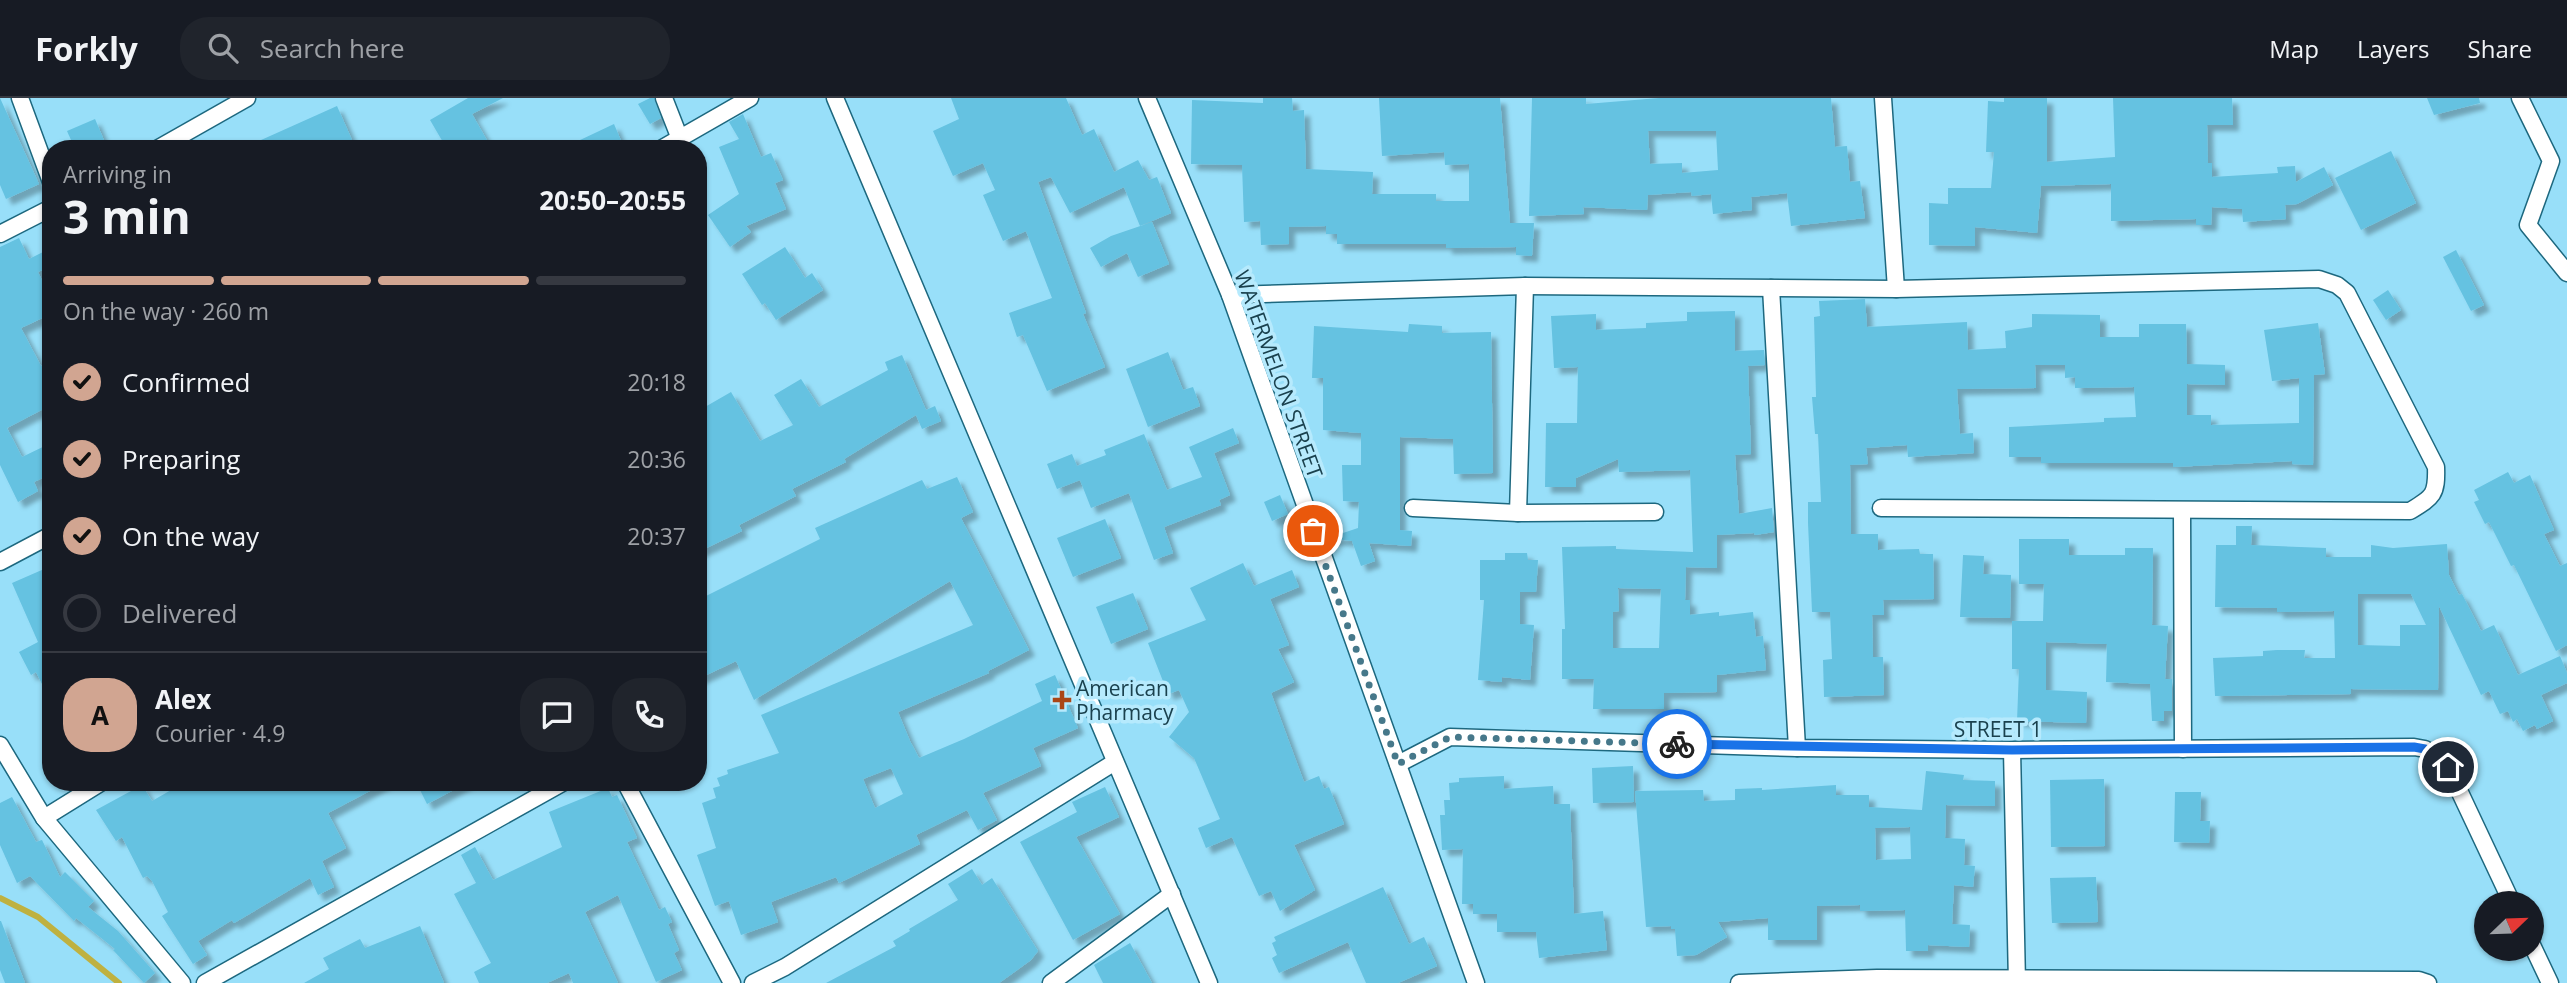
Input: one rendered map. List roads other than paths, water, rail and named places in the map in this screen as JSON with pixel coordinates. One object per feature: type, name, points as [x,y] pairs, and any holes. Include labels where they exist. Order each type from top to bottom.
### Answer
[{"type":"street","points":[[20,98],[42,158]]},
{"type":"street","points":[[173,140],[247,98]]},
{"type":"street","points":[[664,98],[680,139],[750,98]]},
{"type":"street","points":[[835,98],[1209,983]]},
{"type":"street","name":"WATERMELON STREET","points":[[1147,98],[1230,295],[1476,983]]},
{"type":"street","points":[[1883,98],[1896,289]]},
{"type":"street","points":[[2520,98],[2551,161],[2528,225],[2567,273]]},
{"type":"street","points":[[2551,161],[2567,155]]},
{"type":"street","points":[[0,234],[42,213]]},
{"type":"street","points":[[1230,295],[1525,286],[1896,289],[2319,279],[2337,285],[2347,293],[2436,467],[2437,488],[2431,497],[2410,511],[2182,512],[1881,508]]},
{"type":"street","points":[[1518,513],[1525,286]]},
{"type":"street","points":[[1771,288],[1797,748]]},
{"type":"street","points":[[1413,508],[1518,513],[1655,512]]},
{"type":"street","points":[[2182,512],[2183,749]]},
{"type":"street","points":[[0,562],[42,540]]},
{"type":"street","name":"STREET 1","points":[[1398,764],[1450,737],[1797,748],[2425,749],[2448,767],[2506,891]]},
{"type":"street","points":[[0,745],[44,818],[183,983]]},
{"type":"street","points":[[2012,750],[2017,981]]},
{"type":"street","points":[[753,983],[785,967],[1115,762]]},
{"type":"street","points":[[44,818],[88,791]]},
{"type":"street","points":[[205,983],[549,791]]},
{"type":"street","points":[[630,791],[732,983]]},
{"type":"street","points":[[1051,983],[1172,894]]},
{"type":"street","points":[[2540,961],[2550,983]]},
{"type":"street","points":[[1739,983],[2419,980],[2428,983]]},
{"type":"waterway","points":[[0,898],[38,917],[119,983]]},
{"type":"place","name":"American Pharmacy","points":[[1062,700]]}]
